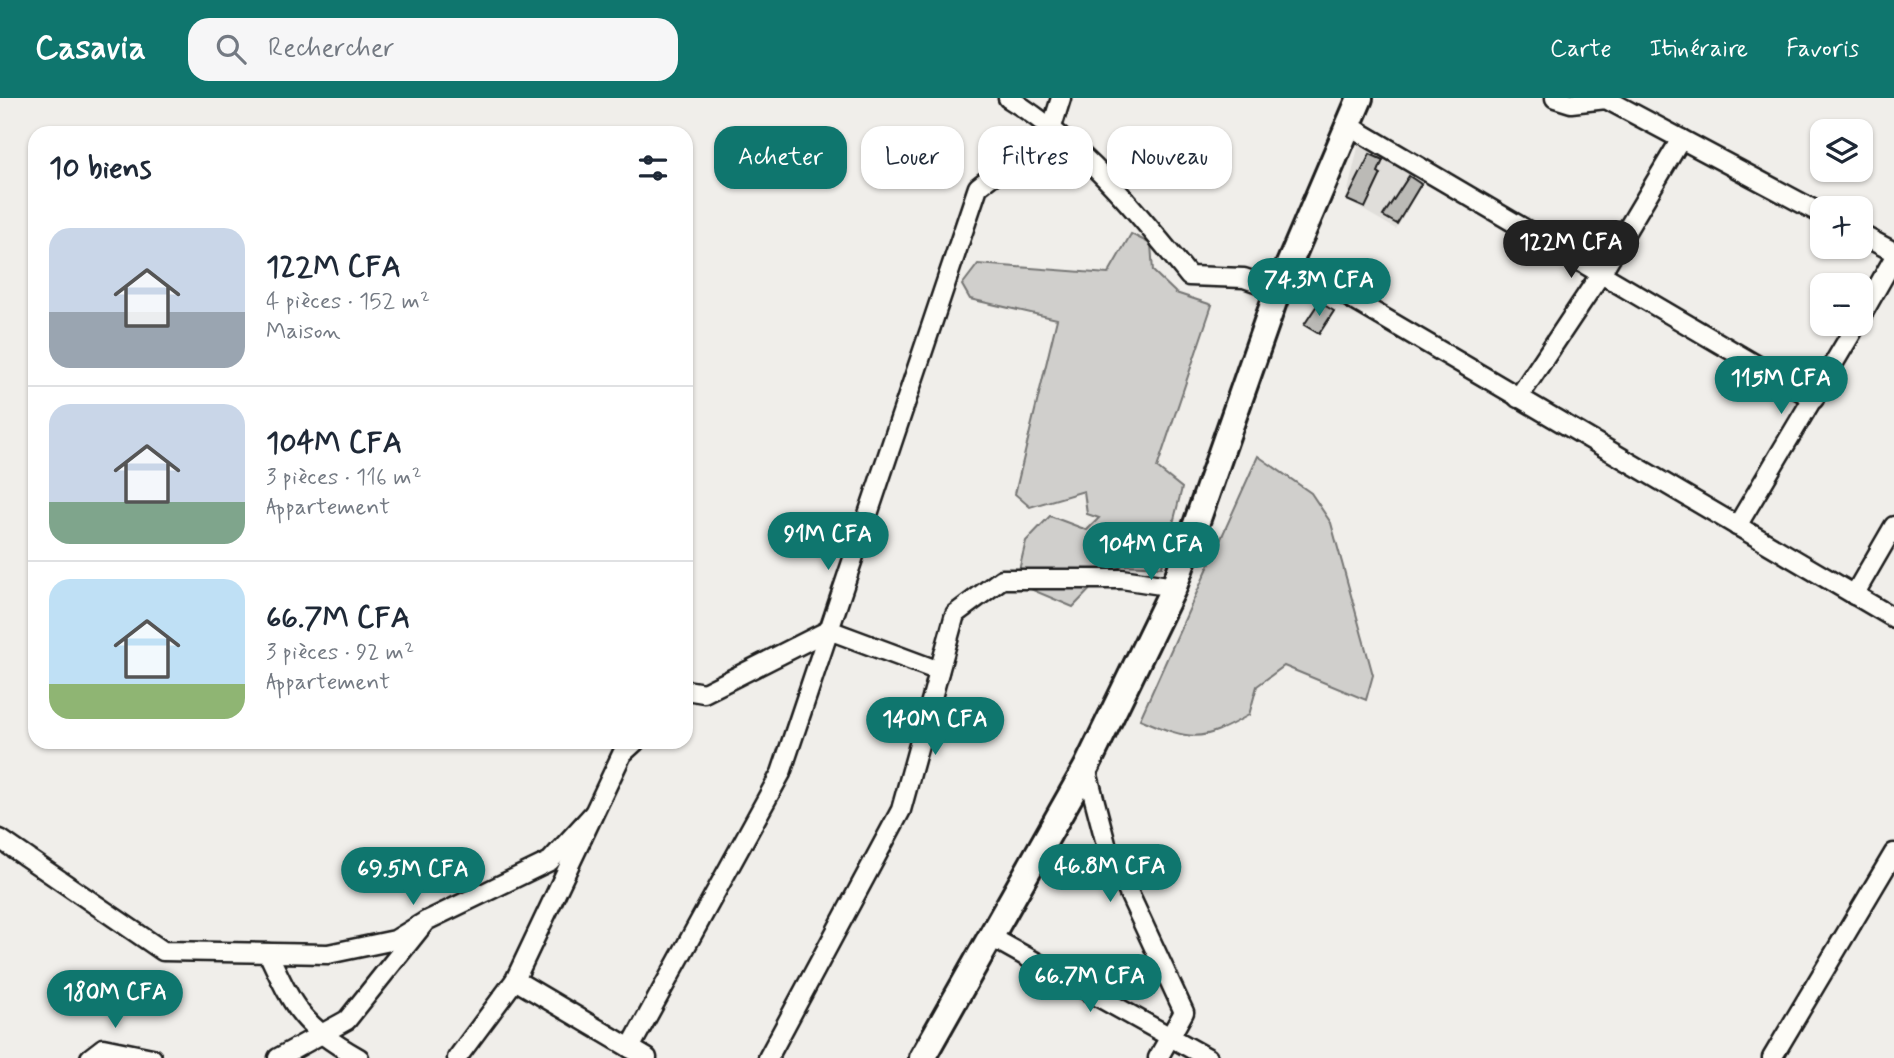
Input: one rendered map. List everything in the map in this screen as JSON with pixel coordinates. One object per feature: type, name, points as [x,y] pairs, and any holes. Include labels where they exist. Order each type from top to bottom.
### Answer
[{"type":"main road","points":[[922,1058],[1086,768],[1174,587],[1278,290],[1360,98]]},
{"type":"street","points":[[1008,98],[1034,114],[1047,126]]},
{"type":"street","points":[[1052,126],[1061,98]]},
{"type":"street","points":[[1555,98],[1571,103],[1606,99],[1810,208]]},
{"type":"street","points":[[1348,125],[1814,399]]},
{"type":"street","points":[[1518,398],[1600,275],[1681,139]]},
{"type":"street","points":[[1093,167],[1121,192],[1189,276],[1244,278],[1278,290]]},
{"type":"street","points":[[630,1048],[781,773],[978,187]]},
{"type":"street","points":[[1873,241],[1894,252]]},
{"type":"street","points":[[1873,295],[1894,258]]},
{"type":"street","points":[[1289,262],[1894,618]]},
{"type":"street","points":[[1737,526],[1850,336]]},
{"type":"street","points":[[1854,595],[1894,526]]},
{"type":"street","points":[[768,1058],[901,810],[955,614],[1002,579],[1122,579],[1174,587]]},
{"type":"street","points":[[693,691],[704,693],[829,631],[939,671]]},
{"type":"street","points":[[457,1058],[515,980],[622,754],[627,749]]},
{"type":"street","points":[[1086,768],[1106,844],[1184,1012],[1158,1058]]},
{"type":"street","points":[[0,839],[163,951],[328,954],[395,940],[426,921],[550,861],[593,814]]},
{"type":"street","points":[[1772,1058],[1894,853]]},
{"type":"street","points":[[278,1058],[347,1020],[426,921]]},
{"type":"street","points":[[991,937],[1208,1058]]},
{"type":"street","points":[[268,953],[291,1004],[321,1036],[359,1058]]},
{"type":"street","points":[[515,980],[646,1058]]},
{"type":"street","points":[[90,1058],[103,1048],[152,1058]]},
{"type":"shaded area","points":[[1359,143],[1424,181],[1396,229],[1346,200]]},
{"type":"shaded area","points":[[1131,234],[1151,244],[1153,271],[1176,293],[1212,305],[1157,468],[1182,488],[1162,567],[1123,565],[1098,581],[1073,607],[1016,583],[1026,541],[1050,516],[1087,530],[1099,518],[1087,514],[1084,491],[1030,507],[1015,494],[1057,319],[970,299],[962,285],[978,264],[1108,274]]},
{"type":"shaded area","points":[[1258,456],[1311,493],[1331,523],[1373,675],[1366,700],[1284,666],[1257,686],[1249,715],[1218,731],[1206,734],[1195,736],[1172,732],[1140,719]]},
{"type":"building","points":[[1370,154],[1383,160],[1378,172],[1381,174],[1365,208],[1347,200]]},
{"type":"building","points":[[1409,176],[1421,184],[1397,224],[1383,216]]},
{"type":"building","points":[[1319,302],[1334,311],[1319,334],[1304,325]]}]
